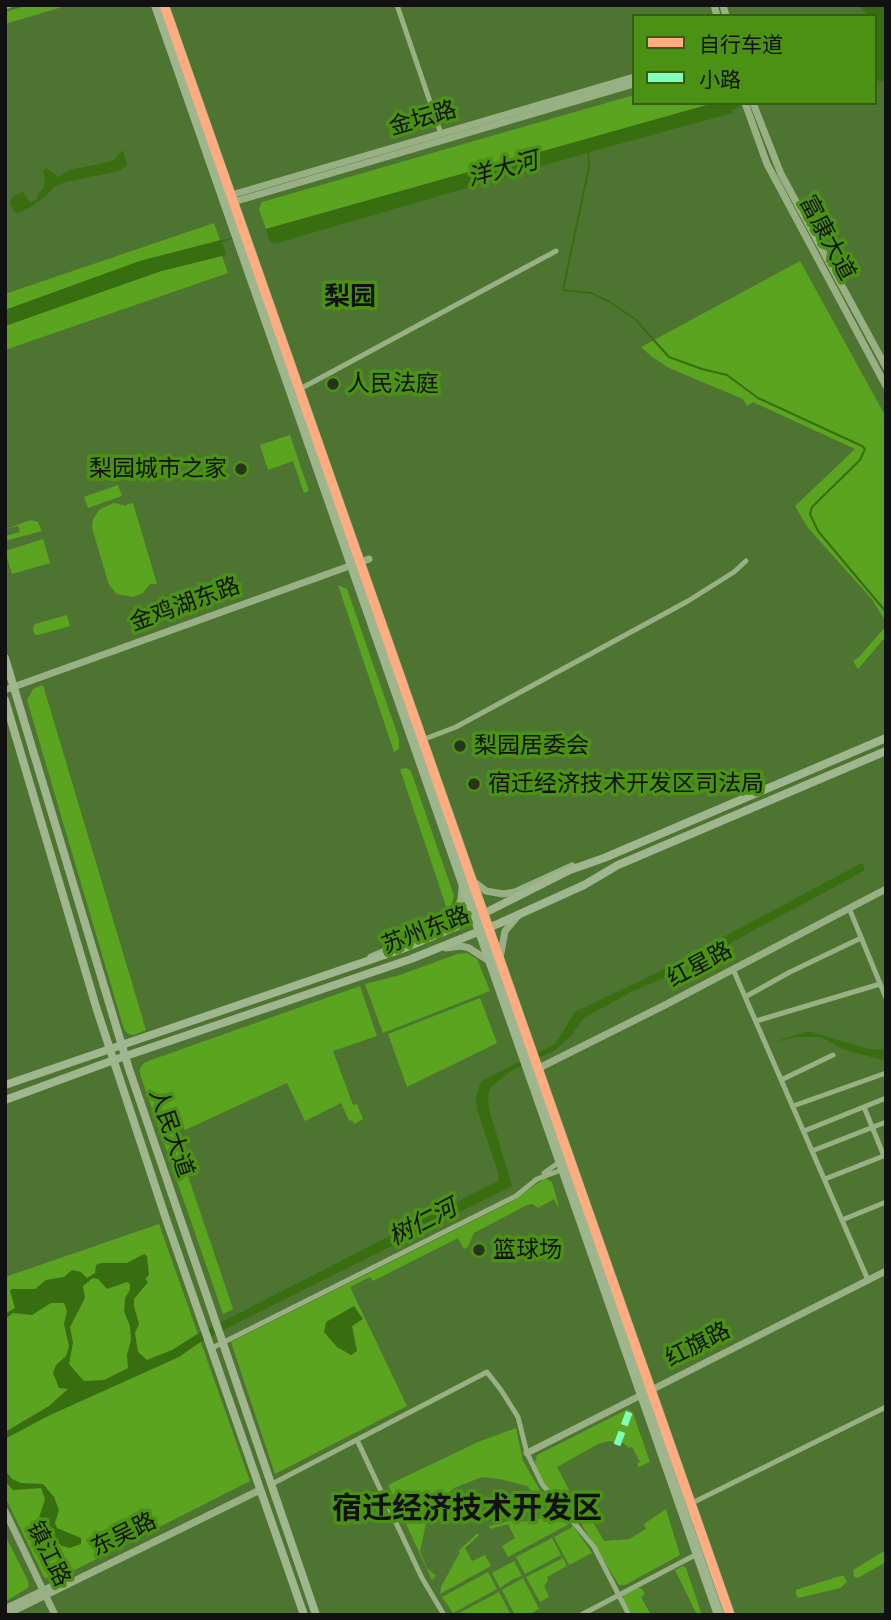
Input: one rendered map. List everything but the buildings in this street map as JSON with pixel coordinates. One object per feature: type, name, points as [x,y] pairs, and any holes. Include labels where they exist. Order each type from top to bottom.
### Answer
[{"type":"highway","points":[[156,5],[296,392],[361,562],[465,878]]},
{"type":"highway","points":[[164,5],[228,200]]},
{"type":"highway","points":[[361,562],[465,878],[685,1505],[730,1615]]},
{"type":"highway","points":[[533,1071],[563,1165],[646,1393]]},
{"type":"highway","points":[[702,1552],[719,1615]]},
{"type":"main road","name":"人民大道","points":[[5,658],[9,689],[26,728],[122,1045],[316,1615]]},
{"type":"main road","name":"人民大道","points":[[5,699],[110,1048],[303,1615]]},
{"type":"main road","points":[[15,731],[18,727],[26,728]]},
{"type":"main road","name":"苏州东路","points":[[5,1085],[353,966],[444,931],[570,870],[886,738]]},
{"type":"main road","name":"苏州东路","points":[[5,1100],[411,959],[521,914],[584,885],[629,860],[886,751]]},
{"type":"main road","points":[[148,1161],[159,1158]]},
{"type":"main road","points":[[193,1294],[204,1290]]},
{"type":"street","points":[[397,5],[442,137]]},
{"type":"street","name":"金坛路","points":[[228,200],[632,78]]},
{"type":"street","name":"金坛路","points":[[442,137],[632,85]]},
{"type":"street","name":"富康大道","points":[[746,105],[767,164],[886,386]]},
{"type":"street","name":"富康大道","points":[[754,105],[781,174],[884,364]]},
{"type":"street","points":[[296,392],[556,251]]},
{"type":"street","points":[[875,366],[884,364]]},
{"type":"street","points":[[421,740],[456,727],[688,601],[734,572],[746,561]]},
{"type":"street","name":"金鸡湖东路","points":[[9,689],[361,562]]},
{"type":"street","points":[[353,966],[448,924],[461,900],[465,878],[483,889],[503,894],[515,892],[561,870],[604,858]]},
{"type":"street","name":"红星路","points":[[533,1071],[886,889]]},
{"type":"street","points":[[849,908],[886,998]]},
{"type":"street","points":[[356,977],[453,946],[478,952],[496,963],[505,931],[521,914]]},
{"type":"street","points":[[444,931],[449,943]]},
{"type":"street","points":[[745,997],[861,938]]},
{"type":"street","points":[[733,969],[868,1280]]},
{"type":"street","points":[[756,1021],[880,984]]},
{"type":"street","points":[[781,1080],[833,1055]]},
{"type":"street","points":[[793,1106],[886,1073]]},
{"type":"street","points":[[804,1131],[886,1098]]},
{"type":"street","points":[[825,1179],[885,1155],[864,1107]]},
{"type":"street","points":[[812,1151],[886,1122]]},
{"type":"street","points":[[212,1348],[515,1194],[528,1182],[563,1165]]},
{"type":"street","points":[[842,1220],[886,1202]]},
{"type":"street","name":"红旗路","points":[[527,1454],[886,1271]]},
{"type":"street","points":[[270,1485],[487,1372],[518,1418],[533,1468],[553,1500],[575,1521],[594,1547],[629,1615]]},
{"type":"street","points":[[685,1505],[886,1407]]},
{"type":"street","points":[[357,1440],[422,1578],[444,1615]]},
{"type":"street","name":"东吴路","points":[[5,1615],[260,1488]]},
{"type":"street","name":"镇江路","points":[[5,1511],[55,1615]]},
{"type":"street","points":[[581,1615],[702,1552]]},
{"type":"street","name":"东吴路","points":[[5,1609],[45,1593]]},
{"type":"shaded area","points":[[29,5],[69,5],[5,24],[5,12]]},
{"type":"shaded area","points":[[632,96],[632,105],[707,105],[266,229],[259,209],[262,202]]},
{"type":"shaded area","points":[[214,223],[220,240],[140,261],[5,310],[5,294]]},
{"type":"shaded area","points":[[222,256],[228,273],[5,350],[5,326],[161,271]]},
{"type":"shaded area","points":[[800,261],[886,417],[886,622],[871,598],[808,528],[795,506],[855,449],[753,402],[747,406],[743,399],[669,368],[641,347]]},
{"type":"shaded area","points":[[290,435],[309,491],[304,493],[293,461],[268,470],[260,445]]},
{"type":"shaded area","points":[[118,485],[122,496],[88,508],[84,497]]},
{"type":"shaded area","points":[[114,503],[127,506],[133,503],[157,584],[150,584],[143,593],[133,597],[117,594],[109,585],[92,528],[93,519],[100,509]]},
{"type":"shaded area","points":[[31,520],[38,522],[42,531],[5,541],[5,536],[20,532],[18,526],[5,529]]},
{"type":"shaded area","points":[[43,539],[50,563],[12,574],[5,551]]},
{"type":"shaded area","points":[[338,585],[347,589],[399,739],[399,749],[394,752]]},
{"type":"shaded area","points":[[67,615],[70,626],[34,634],[35,624]]},
{"type":"shaded area","points":[[886,626],[886,636],[858,669],[853,661]]},
{"type":"shaded area","points":[[43,685],[146,1030],[134,1035],[128,1034],[124,1029],[27,700],[33,689]]},
{"type":"shaded area","points":[[407,768],[411,771],[454,896],[449,915],[400,769]]},
{"type":"shaded area","points":[[467,953],[477,959],[490,991],[383,1033],[365,984]]},
{"type":"shaded area","points":[[360,986],[377,1036],[333,1051],[353,1105],[357,1104],[363,1119],[354,1124],[352,1120],[349,1121],[341,1103],[305,1121],[287,1083],[185,1130],[173,1113],[171,1114],[169,1120],[233,1309],[223,1314],[140,1068],[151,1060]]},
{"type":"shaded area","points":[[480,998],[497,1043],[407,1087],[388,1034]]},
{"type":"shaded area","points":[[545,1178],[552,1182],[559,1207],[554,1199],[538,1208],[533,1204],[527,1205],[474,1233],[468,1247],[464,1249],[458,1238],[373,1281],[370,1277],[350,1287],[407,1406],[275,1474],[231,1342],[513,1201]]},
{"type":"shaded area","points":[[159,1224],[250,1481],[55,1580],[44,1577],[5,1497],[5,1277]]},
{"type":"shaded area","points":[[628,1409],[633,1413],[650,1462],[639,1467],[637,1464],[640,1462],[632,1447],[629,1448],[623,1443],[609,1441],[598,1444],[557,1467],[569,1490],[567,1494],[556,1499],[538,1474],[535,1462],[537,1455]]},
{"type":"shaded area","points":[[516,1428],[523,1461],[548,1504],[544,1504],[527,1486],[499,1479],[482,1477],[454,1488],[435,1506],[426,1524],[420,1551],[427,1568],[436,1576],[432,1580],[388,1485],[478,1442]]},
{"type":"shaded area","points":[[666,1509],[680,1555],[625,1585],[619,1585],[582,1523],[590,1517],[604,1541],[629,1539],[646,1529],[644,1524]]},
{"type":"shaded area","points":[[551,1514],[561,1517],[569,1524],[508,1557],[502,1546],[515,1538],[508,1524],[490,1529],[489,1526],[513,1520],[534,1521]]},
{"type":"shaded area","points":[[572,1524],[592,1553],[569,1565],[554,1537],[572,1527]]},
{"type":"shaded area","points":[[478,1533],[465,1548],[472,1561],[485,1555],[491,1566],[440,1594],[441,1587],[460,1552],[458,1551]]},
{"type":"shaded area","points":[[5,1535],[29,1587],[5,1602]]},
{"type":"shaded area","points":[[552,1538],[561,1555],[525,1574],[516,1557]]},
{"type":"shaded area","points":[[886,1550],[886,1562],[858,1578],[854,1577],[853,1570]]},
{"type":"shaded area","points":[[563,1558],[567,1566],[547,1577],[548,1581],[544,1586],[549,1597],[540,1602],[526,1577]]},
{"type":"shaded area","points":[[514,1561],[522,1576],[500,1588],[492,1573]]},
{"type":"shaded area","points":[[683,1566],[702,1615],[697,1615],[675,1570]]},
{"type":"shaded area","points":[[488,1572],[497,1589],[453,1613],[442,1597]]},
{"type":"shaded area","points":[[844,1576],[847,1582],[840,1588],[798,1598],[796,1595],[796,1590]]},
{"type":"shaded area","points":[[523,1578],[539,1609],[528,1615],[515,1615],[502,1590]]},
{"type":"shaded area","points":[[637,1587],[645,1594],[641,1597],[651,1615],[632,1615],[623,1598],[624,1594]]},
{"type":"shaded area","points":[[499,1592],[511,1615],[455,1615]]},
{"type":"water","points":[[853,5],[886,5],[886,82],[877,80],[877,14],[867,14]]},
{"type":"water","points":[[707,105],[731,105],[733,113],[274,244],[270,241],[161,271],[5,326],[5,310],[140,261],[266,229]]},
{"type":"water","points":[[123,150],[127,165],[119,171],[66,182],[54,187],[29,208],[18,213],[14,211],[10,203],[13,196],[23,192],[29,202],[37,200],[38,194],[44,188],[43,171],[46,168],[58,177],[69,170],[113,161]]},
{"type":"water","name":"树仁河","points":[[862,863],[865,869],[862,872],[703,958],[691,960],[677,972],[631,992],[584,1018],[571,1036],[555,1050],[511,1071],[491,1087],[488,1096],[489,1109],[512,1186],[241,1321],[179,1357],[48,1416],[5,1439],[5,1432],[49,1406],[68,1389],[59,1388],[53,1373],[56,1365],[66,1356],[69,1346],[64,1324],[67,1311],[64,1303],[51,1303],[32,1315],[13,1313],[5,1319],[5,1314],[15,1308],[10,1291],[12,1289],[35,1289],[46,1280],[64,1277],[72,1270],[81,1272],[87,1278],[95,1273],[96,1265],[127,1263],[144,1254],[147,1256],[149,1275],[145,1279],[148,1282],[134,1299],[139,1324],[135,1333],[138,1352],[147,1360],[172,1350],[194,1336],[498,1181],[499,1175],[477,1109],[476,1097],[481,1081],[555,1044],[575,1012],[654,974]],"holes":[[[93,1278],[98,1279],[107,1289],[127,1282],[130,1284],[124,1311],[130,1326],[131,1340],[127,1355],[128,1368],[104,1380],[84,1381],[69,1364],[73,1343],[70,1327],[85,1298],[83,1286]]]},
{"type":"water","points":[[808,1031],[869,1049],[886,1050],[886,1061],[842,1049],[821,1037],[796,1037],[771,1043]]},
{"type":"water","points":[[354,1306],[363,1319],[352,1326],[357,1351],[351,1355],[337,1347],[324,1332],[326,1322]]},
{"type":"water","points":[[5,1470],[12,1479],[21,1483],[43,1484],[54,1497],[59,1510],[55,1523],[57,1528],[81,1538],[81,1544],[70,1548],[62,1546],[54,1539],[39,1535],[36,1527],[45,1499],[41,1488],[13,1490],[5,1481]]},
{"type":"pier","points":[[265,227],[270,241],[227,256],[222,242]]},
{"type":"waterway","name":"洋大河","points":[[724,109],[736,106]]},
{"type":"waterway","points":[[588,152],[589,167],[563,290],[591,293],[610,302],[635,319],[669,357],[727,375],[758,398],[862,446],[865,449],[860,460],[812,507],[810,514],[818,531],[886,612]]},
{"type":"marked path","points":[[617,1445],[630,1410]]},
{"type":"cycle path","points":[[164,5],[730,1615]]},
{"type":"place","name":"人民法庭","points":[[333,384]]},
{"type":"place","name":"梨园城市之家","points":[[241,469]]},
{"type":"place","name":"梨园居委会","points":[[460,746]]},
{"type":"place","name":"宿迁经济技术开发区司法局","points":[[474,784]]},
{"type":"place","name":"篮球场","points":[[479,1250]]},
{"type":"district","name":"梨园","points":[[350,298]]},
{"type":"district","name":"宿迁经济技术开发区","points":[[467,1509]]}]
